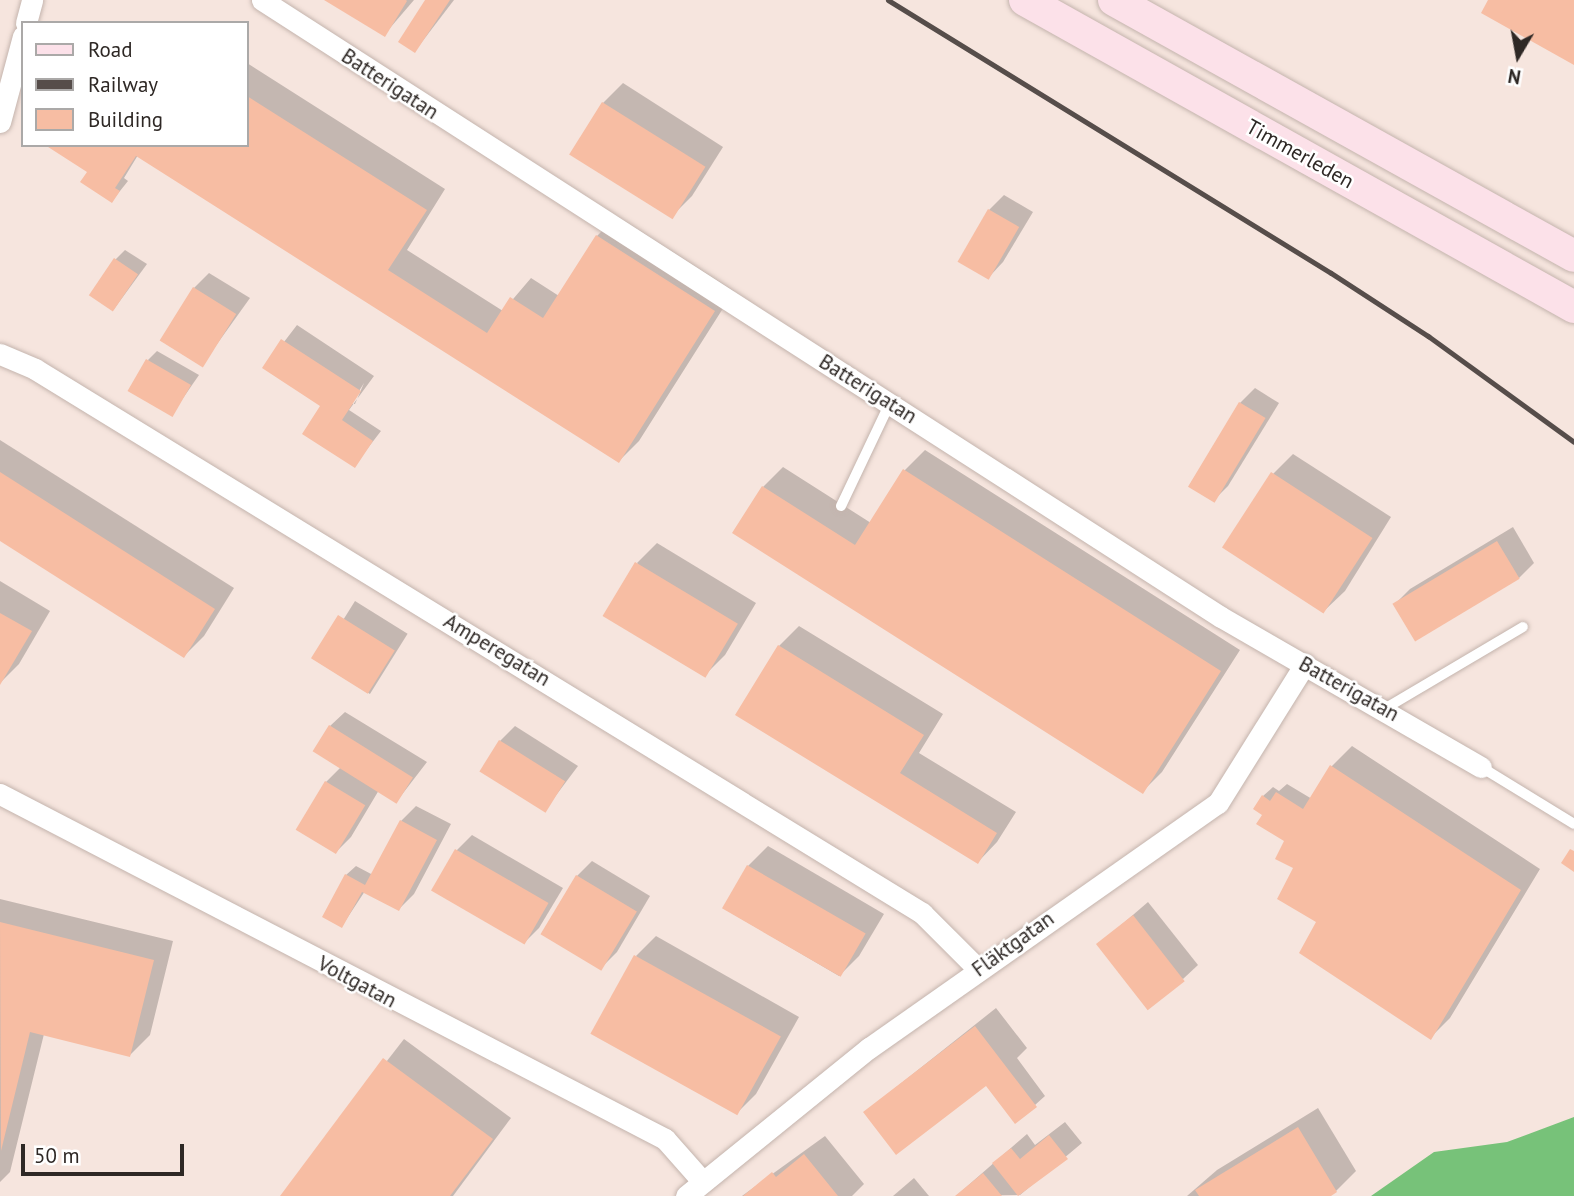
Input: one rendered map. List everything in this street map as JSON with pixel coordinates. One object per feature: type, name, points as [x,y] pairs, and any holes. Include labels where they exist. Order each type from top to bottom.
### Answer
[{"type":"main road","name":"Timmerleden","points":[[1026,0],[1574,307]]},
{"type":"main road","points":[[1114,0],[1574,256]]},
{"type":"street","points":[[27,21],[32,0]]},
{"type":"street","name":"Batterigatan","points":[[262,0],[1221,617],[1386,708],[1481,767]]},
{"type":"street","points":[[0,122],[21,43]]},
{"type":"street","name":"Amperegatan","points":[[0,354],[35,369],[922,913],[978,969]]},
{"type":"street","name":"Fläktgatan","points":[[686,1196],[869,1048],[1218,803],[1306,664]]},
{"type":"street","name":"Voltgatan","points":[[0,794],[665,1139],[703,1182]]},
{"type":"lane","points":[[841,506],[890,403]]},
{"type":"lane","points":[[1386,708],[1523,626]]},
{"type":"lane","points":[[1481,767],[1574,824]]},
{"type":"green space","points":[[1574,1117],[1574,1196],[1371,1196],[1434,1152],[1507,1142]]},
{"type":"building","points":[[324,0],[406,0],[407,1],[385,37]]},
{"type":"building","points":[[425,0],[450,0],[415,53],[398,42]]},
{"type":"building","points":[[1488,0],[1574,0],[1574,65],[1481,13]]},
{"type":"building","points":[[248,97],[427,210],[388,270],[487,333],[510,297],[543,318],[596,235],[715,311],[619,463],[136,156],[115,188],[120,191],[112,203],[80,182],[87,172],[48,147],[248,147]]},
{"type":"building","points":[[602,102],[705,167],[673,219],[569,155]]},
{"type":"building","points":[[988,209],[1019,227],[989,280],[958,262]]},
{"type":"building","points":[[114,258],[138,274],[113,312],[89,295]]},
{"type":"building","points":[[193,287],[236,314],[203,367],[160,340]]},
{"type":"building","points":[[281,339],[361,391],[342,420],[373,441],[355,468],[302,434],[320,406],[262,368]]},
{"type":"building","points":[[146,359],[191,385],[173,417],[128,391]]},
{"type":"building","points":[[1239,402],[1266,418],[1215,503],[1188,487]]},
{"type":"building","points":[[903,469],[1221,671],[1143,794],[732,533],[762,486],[855,545]]},
{"type":"building","points":[[0,472],[215,609],[184,658],[0,541]]},
{"type":"building","points":[[1271,472],[1372,538],[1323,613],[1222,547]]},
{"type":"building","points":[[1497,541],[1520,579],[1415,642],[1392,604]]},
{"type":"building","points":[[635,562],[738,624],[705,678],[603,616]]},
{"type":"building","points":[[0,613],[32,631],[0,685]]},
{"type":"building","points":[[338,615],[395,651],[368,694],[311,658]]},
{"type":"building","points":[[778,645],[924,735],[900,773],[997,833],[978,864],[735,715]]},
{"type":"building","points":[[329,725],[413,777],[397,804],[313,751]]},
{"type":"building","points":[[499,740],[565,781],[546,813],[479,771]]},
{"type":"building","points":[[1330,765],[1521,890],[1431,1040],[1299,953],[1316,922],[1277,899],[1293,868],[1275,859],[1284,841],[1256,824],[1262,815],[1253,809],[1262,795],[1270,801],[1276,792],[1303,809]]},
{"type":"building","points":[[325,781],[365,805],[336,854],[296,830]]},
{"type":"building","points":[[400,820],[437,840],[399,911],[362,892],[342,928],[322,917],[345,874],[365,885]]},
{"type":"building","points":[[455,849],[549,903],[525,945],[431,891]]},
{"type":"building","points":[[1570,849],[1574,851],[1574,872],[1561,863]]},
{"type":"building","points":[[747,865],[866,934],[841,977],[722,908]]},
{"type":"building","points":[[576,875],[637,912],[601,971],[540,934]]},
{"type":"building","points":[[1133,915],[1185,981],[1148,1010],[1096,944]]},
{"type":"building","points":[[0,922],[154,960],[130,1057],[30,1032],[1,1151]]},
{"type":"building","points":[[634,955],[781,1036],[737,1115],[590,1034]]},
{"type":"building","points":[[975,1026],[1037,1107],[1015,1124],[986,1086],[896,1155],[863,1112]]},
{"type":"building","points":[[383,1058],[493,1139],[450,1196],[280,1196]]},
{"type":"building","points":[[1298,1127],[1337,1192],[1331,1196],[1199,1196],[1195,1190]]},
{"type":"building","points":[[1049,1135],[1068,1159],[1018,1196],[992,1163],[1011,1148],[1020,1159]]},
{"type":"building","points":[[804,1154],[838,1196],[743,1196],[772,1172],[776,1177]]},
{"type":"building","points":[[983,1173],[1002,1196],[955,1196]]},
{"type":"railway","points":[[888,0],[1331,273],[1428,336],[1574,442]]}]
